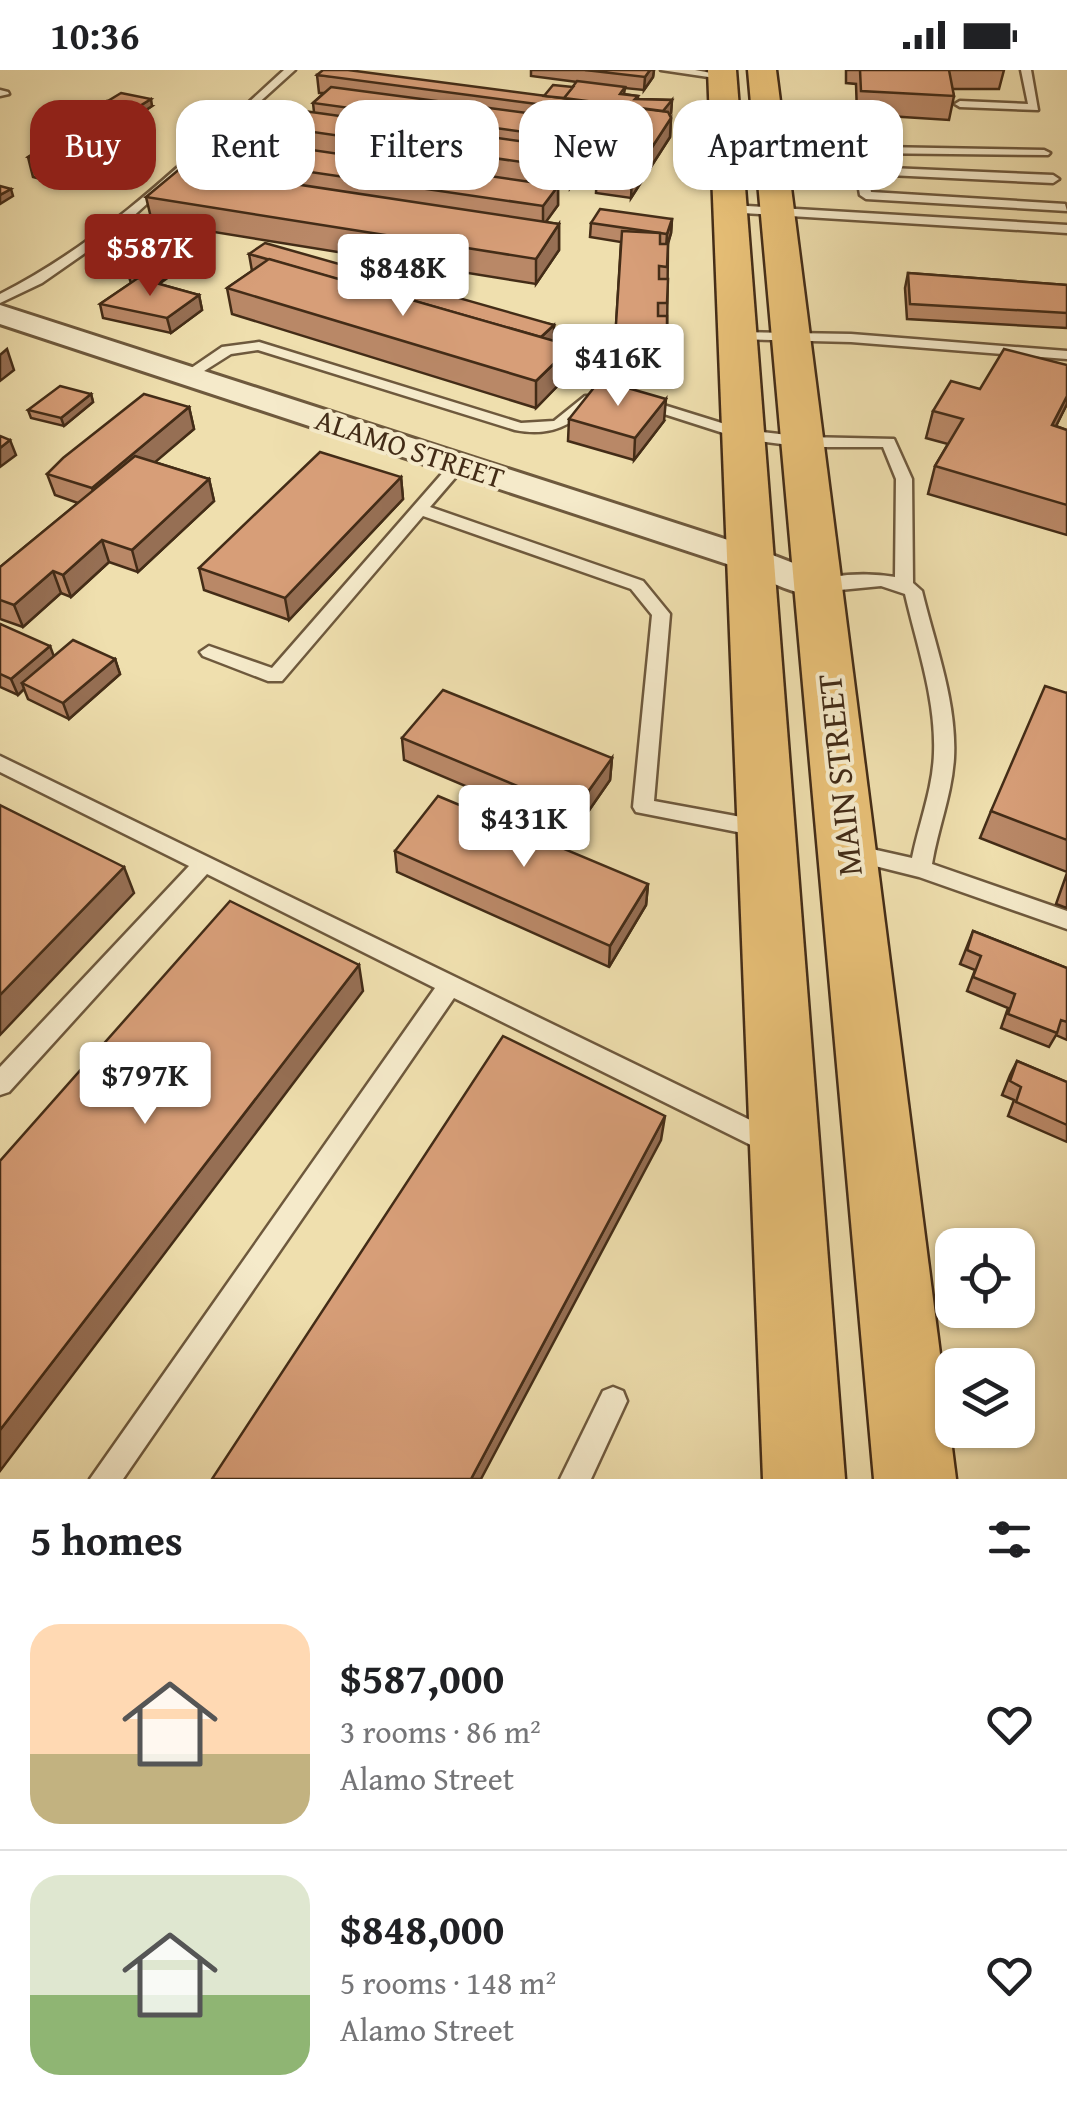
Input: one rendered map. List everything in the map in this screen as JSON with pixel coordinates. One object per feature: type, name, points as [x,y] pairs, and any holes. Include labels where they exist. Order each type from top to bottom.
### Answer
[{"type":"main road","name":"MAIN STREET","points":[[762,70],[765,100]]},
{"type":"main road","name":"MAIN STREET","points":[[722,73],[804,1479]]},
{"type":"main road","name":"MAIN STREET","points":[[776,190],[915,1479]]},
{"type":"street","name":"ALAMO STREET","points":[[0,314],[749,558],[819,586]]},
{"type":"lane","points":[[0,299],[32,286],[106,231],[290,70]]},
{"type":"lane","points":[[666,70],[722,73]]},
{"type":"lane","points":[[960,104],[1034,108],[1026,70]]},
{"type":"lane","points":[[903,151],[916,147],[1044,153]]},
{"type":"lane","points":[[903,172],[1053,179]]},
{"type":"lane","points":[[865,190],[866,195],[1065,208]]},
{"type":"lane","points":[[730,210],[1067,229]]},
{"type":"lane","points":[[737,336],[1067,355]]},
{"type":"lane","points":[[188,376],[228,350],[260,346],[520,428],[546,430],[558,428],[595,394],[605,393]]},
{"type":"lane","points":[[626,398],[742,434],[804,442],[888,442],[904,479],[904,584]]},
{"type":"lane","points":[[209,652],[275,676],[460,464]]},
{"type":"lane","points":[[420,509],[636,585],[661,614],[643,807],[766,830]]},
{"type":"lane","points":[[819,586],[904,584],[913,591],[940,712],[943,776],[925,836],[921,869]]},
{"type":"lane","points":[[0,763],[785,1149]]},
{"type":"lane","points":[[847,851],[921,869],[1067,920]]},
{"type":"lane","points":[[0,1084],[205,862]]},
{"type":"lane","points":[[105,1479],[451,984]]},
{"type":"lane","points":[[575,1479],[613,1401]]},
{"type":"building","points":[[323,70],[348,70],[577,100],[519,102],[317,75]]},
{"type":"building","points":[[585,70],[650,70],[645,77]]},
{"type":"building","points":[[860,70],[949,70],[954,96],[861,91]]},
{"type":"building","points":[[577,81],[625,87],[620,94],[638,96],[635,99],[672,100],[663,111],[653,110],[653,100],[564,98]]},
{"type":"building","points":[[553,85],[573,87],[564,98],[544,96]]},
{"type":"building","points":[[331,87],[429,100],[335,100],[335,106],[315,101]]},
{"type":"building","points":[[121,93],[151,99],[149,100],[110,100]]},
{"type":"building","points":[[499,109],[519,112],[519,131],[499,129]]},
{"type":"building","points":[[653,110],[668,112],[671,118],[653,146]]},
{"type":"building","points":[[315,113],[335,115],[335,135],[315,132]]},
{"type":"building","points":[[499,138],[519,141],[519,162],[499,159]]},
{"type":"building","points":[[315,150],[335,153],[335,176],[315,173]]},
{"type":"building","points":[[176,172],[176,190],[315,187],[559,224],[536,259],[146,197]]},
{"type":"building","points":[[499,177],[519,180],[519,190],[555,190],[543,206],[434,190],[499,190]]},
{"type":"building","points":[[600,209],[672,219],[667,234],[591,223]]},
{"type":"building","points":[[622,231],[660,233],[660,244],[668,244],[667,267],[659,266],[659,279],[668,279],[667,303],[658,303],[658,316],[667,316],[667,343],[658,342],[657,357],[614,355]]},
{"type":"building","points":[[265,243],[554,325],[541,337],[249,254]]},
{"type":"building","points":[[171,250],[188,255],[150,281],[129,277]]},
{"type":"building","points":[[269,259],[572,346],[536,381],[227,288]]},
{"type":"building","points":[[908,273],[1067,285],[1067,313],[910,304]]},
{"type":"building","points":[[138,278],[199,295],[167,318],[100,304]]},
{"type":"building","points":[[1004,349],[1067,365],[1067,396],[1052,425],[1067,430],[1067,505],[935,466],[963,419],[933,411],[951,381],[980,389]]},
{"type":"building","points":[[600,380],[666,399],[635,438],[569,419]]},
{"type":"building","points":[[60,386],[91,394],[61,418],[28,410]]},
{"type":"building","points":[[144,394],[189,407],[92,488],[47,474],[63,458]]},
{"type":"building","points":[[320,452],[401,477],[285,598],[199,568]]},
{"type":"building","points":[[135,456],[209,479],[132,550],[102,540],[63,575],[53,571],[14,605],[0,600],[0,567]]},
{"type":"building","points":[[0,624],[50,646],[11,679],[0,674]]},
{"type":"building","points":[[73,640],[115,659],[63,703],[22,683]]},
{"type":"building","points":[[1045,686],[1067,693],[1067,840],[991,811]]},
{"type":"building","points":[[443,690],[612,758],[575,810],[402,738]]},
{"type":"building","points":[[438,796],[648,884],[610,946],[395,851]]},
{"type":"building","points":[[0,805],[124,867],[0,995]]},
{"type":"building","points":[[230,901],[359,965],[0,1430],[0,1161]]},
{"type":"building","points":[[973,931],[1067,968],[1067,1022],[1061,1020],[1057,1033],[1008,1014],[1015,994],[973,977],[981,956],[967,950]]},
{"type":"building","points":[[503,1036],[665,1116],[471,1479],[212,1479]]},
{"type":"building","points":[[1017,1061],[1067,1082],[1067,1125],[1016,1102],[1021,1087],[1010,1081]]}]
